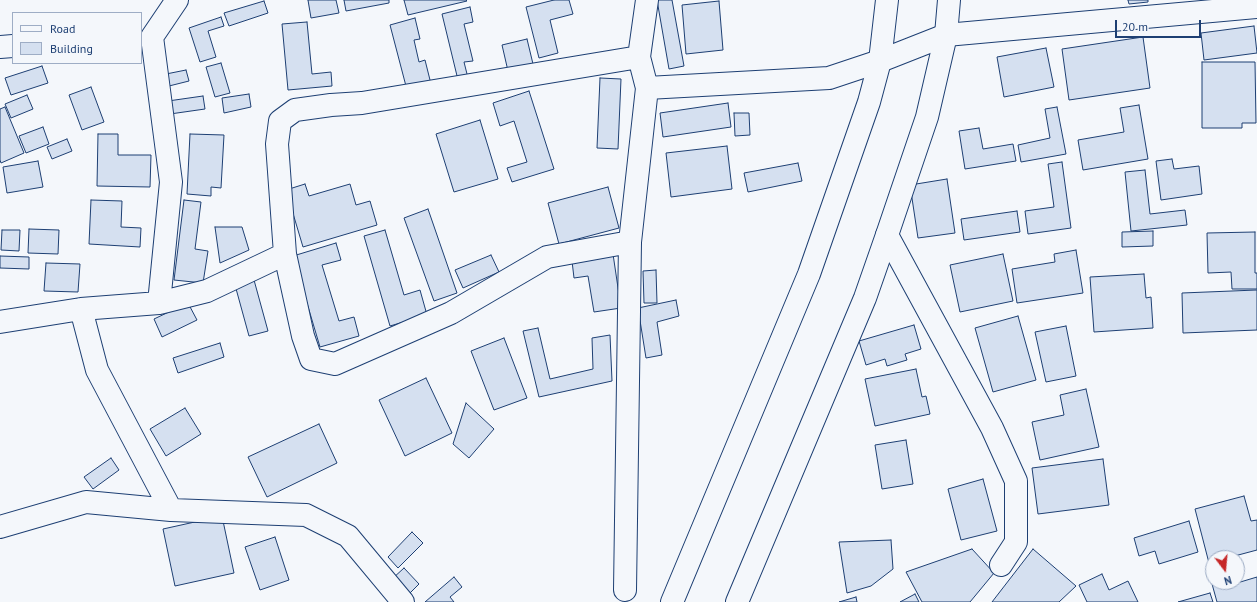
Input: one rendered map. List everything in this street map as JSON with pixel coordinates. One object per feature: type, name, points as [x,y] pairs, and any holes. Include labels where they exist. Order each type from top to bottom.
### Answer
[{"type":"street","points":[[159,302],[171,182],[146,37],[177,0]]},
{"type":"street","points":[[625,590],[630,242],[646,88],[638,58],[647,0]]},
{"type":"street","points":[[672,602],[809,274],[869,102],[880,61],[887,0]]},
{"type":"street","points":[[737,602],[865,298],[888,235],[927,117],[946,35],[949,0]]},
{"type":"street","points":[[646,88],[830,78],[880,61],[946,35],[1257,7]]},
{"type":"street","points":[[0,47],[12,46]]},
{"type":"street","points":[[630,242],[547,257],[450,313],[335,364],[311,359],[303,336],[285,254],[278,144],[280,121],[295,110],[331,105],[362,103],[638,58]]},
{"type":"street","points":[[888,235],[992,428],[1016,481],[1016,542],[1001,566]]},
{"type":"street","points":[[0,322],[82,310],[159,302],[207,291],[285,254]]},
{"type":"street","points":[[82,310],[97,370],[171,510]]},
{"type":"street","points":[[0,527],[86,502],[171,510],[306,516],[348,536],[403,602]]},
{"type":"building","points":[[308,0],[336,0],[339,13],[311,18]]},
{"type":"building","points":[[344,0],[389,0],[389,3],[346,11]]},
{"type":"building","points":[[404,0],[466,0],[467,1],[408,15]]},
{"type":"building","points":[[554,0],[569,0],[573,14],[550,20],[558,53],[539,58],[526,7]]},
{"type":"building","points":[[657,0],[672,0],[684,66],[669,69]]},
{"type":"building","points":[[1128,0],[1148,0],[1148,2],[1129,4]]},
{"type":"building","points":[[264,1],[268,13],[229,26],[224,13]]},
{"type":"building","points":[[719,1],[723,50],[686,54],[682,5]]},
{"type":"building","points":[[470,7],[473,22],[464,24],[473,61],[464,62],[468,78],[458,80],[442,14]]},
{"type":"building","points":[[221,17],[224,26],[208,31],[216,57],[200,62],[189,28]]},
{"type":"building","points":[[415,18],[420,39],[414,40],[419,62],[425,60],[431,84],[407,90],[390,25]]},
{"type":"building","points":[[307,22],[312,74],[331,72],[332,86],[288,90],[282,24]]},
{"type":"building","points":[[1254,26],[1257,53],[1204,60],[1201,33]]},
{"type":"building","points":[[1143,37],[1150,88],[1069,100],[1062,49]]},
{"type":"building","points":[[527,39],[533,64],[508,71],[502,45]]},
{"type":"building","points":[[1046,48],[1054,87],[1004,97],[997,57]]},
{"type":"building","points":[[1202,62],[1255,62],[1256,123],[1242,123],[1242,128],[1202,128]]},
{"type":"building","points":[[221,63],[230,93],[215,97],[206,67]]},
{"type":"building","points":[[42,66],[48,83],[11,95],[5,78]]},
{"type":"building","points":[[186,70],[189,81],[169,86],[166,74]]},
{"type":"building","points":[[600,78],[621,79],[618,149],[597,148]]},
{"type":"building","points":[[91,87],[104,122],[82,130],[69,95]]},
{"type":"building","points":[[529,91],[554,169],[512,182],[507,168],[527,162],[514,121],[500,126],[493,103]]},
{"type":"building","points":[[249,94],[251,107],[224,113],[222,98]]},
{"type":"building","points":[[27,95],[33,109],[11,118],[5,104]]},
{"type":"building","points":[[203,96],[205,109],[170,114],[168,101]]},
{"type":"building","points":[[728,103],[731,127],[663,137],[660,113]]},
{"type":"building","points":[[1139,105],[1148,159],[1083,170],[1078,140],[1124,132],[1120,108]]},
{"type":"building","points":[[5,107],[24,153],[1,163],[0,109]]},
{"type":"building","points":[[1057,107],[1066,154],[1021,162],[1018,145],[1050,138],[1045,109]]},
{"type":"building","points":[[734,113],[749,113],[750,135],[735,136]]},
{"type":"building","points":[[480,120],[498,179],[454,192],[436,134]]},
{"type":"building","points":[[43,127],[49,144],[26,153],[19,136]]},
{"type":"building","points":[[979,128],[983,149],[1013,144],[1016,161],[965,169],[959,131]]},
{"type":"building","points":[[98,134],[118,134],[118,155],[151,155],[150,187],[97,186]]},
{"type":"building","points":[[190,134],[224,135],[221,188],[211,187],[211,196],[187,194]]},
{"type":"building","points":[[67,139],[72,151],[52,159],[47,147]]},
{"type":"building","points":[[727,146],[732,189],[671,197],[666,153]]},
{"type":"building","points":[[1172,159],[1174,169],[1199,166],[1202,194],[1161,200],[1156,161]]},
{"type":"building","points":[[38,161],[43,187],[7,193],[3,167]]},
{"type":"building","points":[[1062,162],[1071,228],[1028,234],[1025,211],[1054,207],[1048,164]]},
{"type":"building","points":[[798,163],[802,181],[748,192],[744,173]]},
{"type":"building","points":[[1145,170],[1150,214],[1185,210],[1187,225],[1131,231],[1125,172]]},
{"type":"building","points":[[947,179],[955,233],[918,238],[910,185]]},
{"type":"building","points":[[305,184],[309,196],[350,184],[356,205],[370,201],[377,225],[303,247],[286,190]]},
{"type":"building","points":[[608,187],[619,228],[559,244],[548,203]]},
{"type":"building","points":[[91,200],[122,201],[121,227],[141,228],[140,247],[89,244]]},
{"type":"building","points":[[184,200],[201,202],[195,249],[208,251],[203,283],[174,280]]},
{"type":"building","points":[[428,209],[457,293],[434,301],[404,218]]},
{"type":"building","points":[[1017,211],[1020,232],[964,240],[961,219]]},
{"type":"building","points":[[215,227],[242,227],[249,250],[220,263]]},
{"type":"building","points":[[29,229],[59,230],[58,254],[28,253]]},
{"type":"building","points":[[2,230],[20,230],[19,251],[1,250]]},
{"type":"building","points":[[385,230],[404,295],[420,290],[427,315],[390,326],[364,236]]},
{"type":"building","points":[[1153,231],[1153,246],[1122,247],[1122,232]]},
{"type":"building","points":[[1255,232],[1255,273],[1257,273],[1257,289],[1232,289],[1231,272],[1208,273],[1207,233]]},
{"type":"building","points":[[336,243],[341,260],[322,265],[339,321],[354,317],[359,336],[320,347],[293,256]]},
{"type":"building","points":[[1076,250],[1083,293],[1017,303],[1012,269],[1055,262],[1054,254]]},
{"type":"building","points":[[613,254],[621,308],[594,312],[588,276],[574,278],[572,261]]},
{"type":"building","points":[[1003,254],[1013,301],[960,312],[950,265]]},
{"type":"building","points":[[491,255],[499,272],[463,288],[455,270]]},
{"type":"building","points":[[0,256],[29,257],[29,269],[0,268]]},
{"type":"building","points":[[46,263],[80,264],[78,292],[44,291]]},
{"type":"building","points":[[656,270],[657,303],[644,303],[643,271]]},
{"type":"building","points":[[1144,274],[1146,298],[1151,297],[1153,328],[1094,332],[1090,277]]},
{"type":"building","points":[[254,280],[268,331],[249,336],[235,285]]},
{"type":"building","points":[[1257,290],[1257,330],[1183,333],[1182,293]]},
{"type":"building","points":[[676,300],[679,316],[657,322],[662,355],[646,358],[638,308]]},
{"type":"building","points":[[188,303],[197,320],[162,337],[154,319]]},
{"type":"building","points":[[1018,316],[1036,380],[993,392],[975,328]]},
{"type":"building","points":[[914,325],[921,349],[905,354],[907,360],[887,366],[885,359],[866,365],[859,341]]},
{"type":"building","points":[[1066,326],[1076,376],[1046,382],[1035,332]]},
{"type":"building","points":[[538,328],[550,379],[593,369],[592,338],[610,335],[612,381],[539,397],[523,331]]},
{"type":"building","points":[[504,338],[527,398],[494,410],[471,351]]},
{"type":"building","points":[[220,343],[224,357],[178,373],[173,358]]},
{"type":"building","points":[[916,369],[922,397],[926,396],[930,414],[875,426],[865,379]]},
{"type":"building","points":[[426,378],[452,433],[405,456],[379,400]]},
{"type":"building","points":[[1086,389],[1099,447],[1040,460],[1032,422],[1064,415],[1060,395]]},
{"type":"building","points":[[466,403],[494,429],[469,458],[453,444]]},
{"type":"building","points":[[185,408],[201,434],[166,456],[150,429]]},
{"type":"building","points":[[319,424],[337,463],[267,497],[248,457]]},
{"type":"building","points":[[906,440],[913,484],[882,489],[875,445]]},
{"type":"building","points":[[111,458],[119,470],[93,489],[84,477]]},
{"type":"building","points":[[1103,459],[1109,505],[1038,514],[1032,468]]},
{"type":"building","points":[[983,479],[997,531],[961,540],[948,489]]},
{"type":"building","points":[[1244,496],[1251,521],[1257,520],[1257,550],[1245,553],[1245,550],[1206,550],[1195,509]]},
{"type":"building","points":[[222,516],[234,573],[175,586],[163,529]]},
{"type":"building","points":[[1189,521],[1198,552],[1159,564],[1155,551],[1139,556],[1134,538]]},
{"type":"building","points":[[412,532],[423,543],[398,568],[388,557]]},
{"type":"building","points":[[275,537],[289,580],[260,590],[245,547]]},
{"type":"building","points":[[891,540],[893,569],[871,586],[847,593],[839,542]]},
{"type":"building","points":[[972,549],[994,573],[970,602],[922,602],[906,572]]},
{"type":"building","points":[[1033,549],[1076,586],[1059,602],[992,602]]},
{"type":"building","points":[[404,568],[419,584],[408,595],[392,579]]},
{"type":"building","points":[[1102,574],[1109,590],[1128,581],[1138,602],[1087,602],[1079,585]]},
{"type":"building","points":[[454,577],[462,587],[450,597],[454,602],[425,602]]},
{"type":"building","points":[[1257,577],[1257,602],[1217,602],[1214,590],[1245,590],[1245,581]]},
{"type":"building","points":[[1210,593],[1213,602],[1178,602]]},
{"type":"building","points":[[915,594],[919,602],[900,602]]},
{"type":"building","points":[[856,597],[857,602],[839,602]]}]
